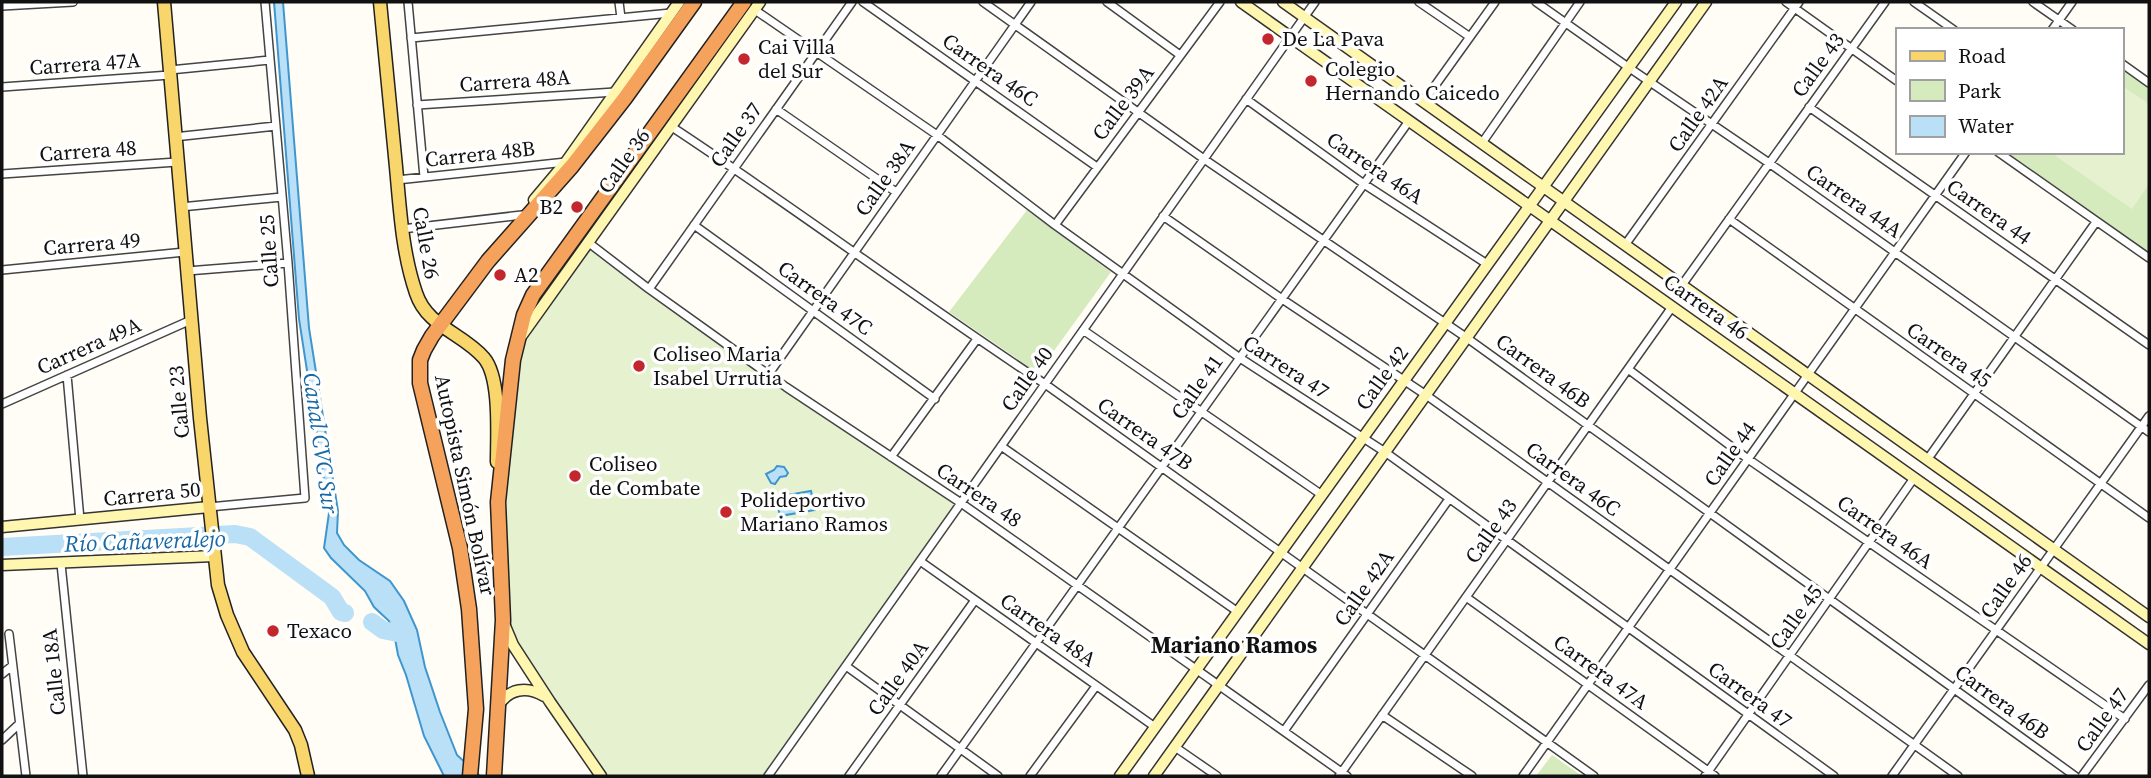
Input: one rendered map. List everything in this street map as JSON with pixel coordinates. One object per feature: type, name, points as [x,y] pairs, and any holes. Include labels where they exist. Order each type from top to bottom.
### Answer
[{"type":"highway","name":"Autopista Simón Bolívar","points":[[470,776],[476,709],[469,609],[460,548],[420,383],[420,360],[427,343],[488,261],[572,166],[694,2]]},
{"type":"highway","name":"Autopista Simón Bolívar","points":[[494,775],[503,620],[498,502],[513,360],[524,315],[533,295],[753,4]]},
{"type":"main road","name":"Calle 23","points":[[164,2],[209,512],[222,601],[234,634],[252,667],[295,730],[308,776]]},
{"type":"main road","name":"Calle 26","points":[[380,2],[402,229],[415,292],[421,306],[433,321],[484,358],[496,397],[498,502]]},
{"type":"main road","points":[[427,343],[458,337]]},
{"type":"street","points":[[2,6],[73,2]]},
{"type":"street","name":"Calle 25","points":[[265,2],[305,498]]},
{"type":"street","name":"Calle 26","points":[[408,2],[424,177]]},
{"type":"street","points":[[619,2],[621,18]]},
{"type":"street","points":[[488,261],[566,162],[679,2]]},
{"type":"street","name":"Calle 37","points":[[649,289],[852,2]]},
{"type":"street","name":"Carrera 46C","points":[[863,2],[1097,167]]},
{"type":"street","name":"Carrera 46B","points":[[984,2],[1204,159],[1467,338],[2075,776]]},
{"type":"street","name":"Calle 38A","points":[[768,375],[1031,2]]},
{"type":"street","points":[[1107,2],[1180,55]]},
{"type":"street","name":"Calle 39A","points":[[1055,225],[1220,2]]},
{"type":"street","name":"Carrera 46","points":[[1241,2],[2149,644]]},
{"type":"street","name":"Carrera 46","points":[[1283,2],[2149,617]]},
{"type":"street","name":"Calle 40","points":[[768,776],[1315,2]]},
{"type":"street","points":[[1419,2],[1470,37]]},
{"type":"street","points":[[1424,102],[1494,2]]},
{"type":"street","name":"Carrera 44A","points":[[1536,2],[2149,432]]},
{"type":"street","points":[[1482,143],[1580,2]]},
{"type":"street","name":"Calle 42","points":[[1120,776],[1676,2]]},
{"type":"street","points":[[1154,776],[1706,2]]},
{"type":"street","points":[[1786,2],[1797,5],[1896,80]]},
{"type":"street","name":"Calle 43","points":[[1682,285],[1885,2]]},
{"type":"street","points":[[1914,2],[1951,28]]},
{"type":"street","points":[[2033,2],[2070,28]]},
{"type":"street","points":[[2053,28],[2072,2]]},
{"type":"street","name":"Carrera 47","points":[[753,4],[816,52],[937,135],[1055,225],[1240,358],[1385,452],[1834,776]]},
{"type":"street","name":"Calle 36","points":[[519,341],[527,326],[672,127],[753,4]]},
{"type":"street","name":"Calle 42A","points":[[1625,245],[1797,5]]},
{"type":"street","points":[[411,38],[671,13]]},
{"type":"street","name":"Carrera 47A","points":[[2,87],[270,60]]},
{"type":"street","points":[[2123,65],[2149,83]]},
{"type":"street","name":"Carrera 48A","points":[[417,105],[615,92]]},
{"type":"street","name":"Carrera 46A","points":[[1246,99],[1364,184],[1487,264]]},
{"type":"street","name":"Carrera 44","points":[[1809,107],[2149,345]]},
{"type":"street","points":[[776,109],[896,192]]},
{"type":"street","name":"Calle 41","points":[[941,776],[1409,121]]},
{"type":"street","points":[[174,137],[276,126]]},
{"type":"street","name":"Carrera 47B","points":[[672,127],[1045,384],[1594,776]]},
{"type":"street","name":"Calle 44","points":[[1523,776],[1965,154]]},
{"type":"street","points":[[2001,154],[2149,258]]},
{"type":"street","name":"Carrera 48","points":[[2,174],[177,162]]},
{"type":"street","name":"Carrera 48B","points":[[397,180],[566,162]]},
{"type":"street","points":[[181,207],[282,197]]},
{"type":"street","points":[[402,229],[522,215]]},
{"type":"street","name":"Carrera 46C","points":[[1163,216],[1426,395],[1958,776]]},
{"type":"street","name":"Carrera 45","points":[[1729,219],[2149,518]]},
{"type":"street","points":[[1927,460],[2096,222]]},
{"type":"street","name":"Carrera 47C","points":[[694,225],[934,399]]},
{"type":"street","name":"Carrera 48","points":[[590,243],[768,375],[961,503],[1342,775]]},
{"type":"street","name":"Carrera 49","points":[[2,270],[185,252]]},
{"type":"street","points":[[187,271],[288,263]]},
{"type":"street","name":"Calle 43","points":[[1342,775],[1672,307]]},
{"type":"street","name":"Carrera 49A","points":[[2,404],[191,320]]},
{"type":"street","points":[[1083,330],[1322,495]]},
{"type":"street","points":[[891,457],[977,339]]},
{"type":"street","name":"Carrera 46A","points":[[1628,369],[1870,544],[2125,719]]},
{"type":"street","points":[[67,375],[80,520]]},
{"type":"street","name":"Calle 46","points":[[1892,776],[2149,416]]},
{"type":"street","points":[[1001,446],[1238,612]]},
{"type":"street","name":"Calle 45","points":[[1709,775],[1748,714],[1914,478]]},
{"type":"street","name":"Carrera 50","points":[[2,527],[209,512],[305,498]]},
{"type":"street","name":"Calle 42A","points":[[1284,732],[1449,499]]},
{"type":"street","points":[[2,565],[61,564],[214,551]]},
{"type":"street","name":"Carrera 48A","points":[[920,561],[1155,727]]},
{"type":"street","name":"Calle 18A","points":[[61,564],[83,776]]},
{"type":"street","name":"Carrera 47A","points":[[1466,597],[1709,775]]},
{"type":"street","name":"Calle 40A","points":[[849,776],[975,600]]},
{"type":"street","points":[[503,620],[513,645],[601,776]]},
{"type":"street","points":[[9,634],[26,776]]},
{"type":"street","points":[[2,665],[12,666]]},
{"type":"street","points":[[2,674],[12,666]]},
{"type":"street","points":[[846,666],[999,776]]},
{"type":"street","name":"Calle 47","points":[[2082,776],[2149,685]]},
{"type":"street","points":[[1030,776],[1096,686]]},
{"type":"street","points":[[497,708],[508,694],[526,689],[535,691],[550,702]]},
{"type":"street","points":[[1382,715],[1472,776]]},
{"type":"street","points":[[2,740],[19,724]]},
{"type":"street","points":[[1175,747],[1217,776]]},
{"type":"green space","points":[[2123,64],[2149,83],[2149,258],[2001,154],[2123,154]]},
{"type":"green space","points":[[2123,86],[2149,104],[2149,184],[2132,209],[2053,154],[2123,154]]},
{"type":"green space","points":[[1027,210],[1111,272],[1038,373],[949,312]]},
{"type":"green space","name":"Polideportivo Mariano Ramos","points":[[589,243],[786,387],[961,503],[768,776],[601,776],[508,635],[499,522],[519,341]]},
{"type":"green space","points":[[1552,755],[1582,776],[1536,776]]},
{"type":"water","name":"Canal CVC Sur","points":[[274,2],[283,2],[309,328],[338,511],[337,533],[344,545],[359,560],[390,581],[404,601],[417,630],[425,667],[457,755],[480,776],[444,776],[424,736],[389,621],[324,548],[329,513],[299,319]]},
{"type":"water","points":[[777,466],[784,467],[788,473],[780,477],[775,484],[771,483],[766,474]]},
{"type":"water","points":[[811,491],[815,510],[780,516],[776,497]]},
{"type":"waterway","name":"Río Cañaveralejo","points":[[2,547],[235,534],[250,537],[332,597],[341,612],[345,613]]},
{"type":"waterway","name":"Río Cañaveralejo","points":[[372,622],[383,630],[402,634]]},
{"type":"place","name":"De La Pava","points":[[1268,39]]},
{"type":"place","name":"Cai Villa del Sur","points":[[744,59]]},
{"type":"place","name":"Colegio Hernando Caicedo","points":[[1311,81]]},
{"type":"place","name":"B2","points":[[577,207]]},
{"type":"place","name":"A2","points":[[500,275]]},
{"type":"place","name":"Coliseo Maria Isabel Urrutia","points":[[639,366]]},
{"type":"place","name":"Coliseo de Combate","points":[[575,476]]},
{"type":"place","name":"Polideportivo Mariano Ramos","points":[[726,512]]},
{"type":"place","name":"Texaco","points":[[273,631]]},
{"type":"district","name":"Mariano Ramos","points":[[1234,645]]}]
